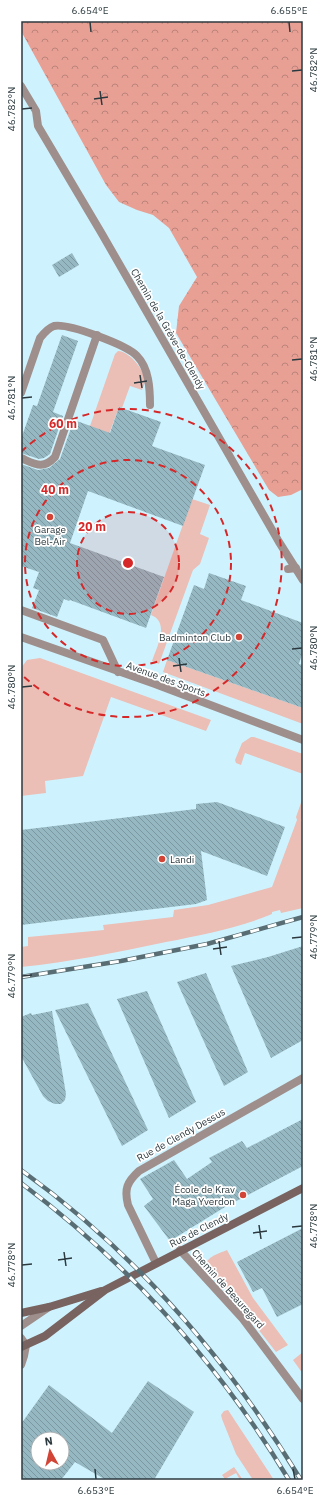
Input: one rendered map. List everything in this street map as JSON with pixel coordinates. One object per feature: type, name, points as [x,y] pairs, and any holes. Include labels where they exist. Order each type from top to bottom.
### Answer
[{"type":"main road","name":"Rue de Clendy","points":[[23,1346],[45,1336],[64,1323],[105,1290],[180,1250],[303,1188]]},
{"type":"main road","name":"Rue de Clendy","points":[[21,1313],[49,1307],[105,1290]]},
{"type":"street","name":"Chemin de la Grève-de-Clendy","points":[[21,86],[36,111],[38,126],[102,234],[279,542],[292,568],[303,580]]},
{"type":"street","points":[[21,393],[40,338],[46,331],[54,326],[67,327],[97,335],[125,346],[138,356],[145,368],[148,379],[150,405]]},
{"type":"street","points":[[21,458],[38,465],[51,461],[55,457],[97,335]]},
{"type":"street","points":[[21,610],[103,640],[118,672]]},
{"type":"street","name":"Avenue des Sports","points":[[21,637],[155,684],[303,740]]},
{"type":"street","name":"Rue de Clendy Dessus","points":[[156,1263],[128,1205],[125,1195],[126,1187],[131,1178],[138,1171],[303,1078]]},
{"type":"street","name":"Chemin de Beauregard","points":[[180,1250],[243,1318],[303,1399]]},
{"type":"street","points":[[21,1326],[49,1307]]},
{"type":"street","points":[[21,1338],[24,1356],[21,1365]]},
{"type":"shaded area","points":[[118,351],[127,354],[136,362],[142,371],[145,383],[142,390],[130,386],[122,408],[119,407],[88,491],[73,475],[115,354]]},
{"type":"shaded area","points":[[192,499],[210,505],[200,534],[209,538],[200,564],[193,570],[159,664],[152,661],[159,642],[161,629],[157,618],[151,615]]},
{"type":"shaded area","points":[[40,658],[211,720],[206,731],[111,697],[83,776],[45,781],[46,793],[21,796],[21,668],[27,660]]},
{"type":"shaded area","points":[[167,660],[303,708],[303,724],[163,672]]},
{"type":"shaded area","points":[[251,737],[303,754],[303,774],[245,753],[241,765],[236,763],[235,760],[242,743]]},
{"type":"shaded area","points":[[303,797],[303,814],[301,821],[303,822],[303,908],[281,913],[280,910],[272,912],[272,914],[259,919],[220,931],[193,937],[94,956],[21,967],[21,947],[28,946],[28,937],[104,930],[103,925],[173,917],[174,910],[208,905],[272,887],[297,820],[296,817]]},
{"type":"shaded area","points":[[227,1250],[253,1298],[288,1345],[276,1352],[206,1266],[208,1260]]},
{"type":"shaded area","points":[[303,1352],[303,1374],[293,1360]]},
{"type":"shaded area","points":[[228,1410],[274,1480],[253,1480],[236,1454],[222,1419],[221,1415],[224,1411]]},
{"type":"shaded area","points":[[234,1467],[243,1480],[240,1480],[236,1473],[225,1479],[222,1475]]},
{"type":"green space","points":[[21,21],[303,21],[303,489],[291,495],[278,497],[269,490],[176,333],[179,306],[197,277],[169,228],[153,215],[119,202],[106,185],[21,31]]},
{"type":"building","points":[[72,253],[79,265],[59,277],[52,265]]},
{"type":"building","points":[[62,335],[78,341],[53,412],[63,416],[50,454],[39,459],[21,453],[21,439],[33,405],[37,406]]},
{"type":"building","points":[[119,407],[161,422],[152,446],[205,465],[183,526],[88,491],[70,543],[164,577],[146,628],[70,600],[64,599],[57,617],[32,608],[39,590],[33,588],[39,572],[21,566],[21,464],[38,470],[49,468],[60,459],[74,420],[110,433]]},
{"type":"building","name":"Badminton Club","points":[[209,573],[246,586],[241,600],[303,623],[303,651],[299,664],[303,665],[303,708],[167,660],[194,585],[204,589]]},
{"type":"building","points":[[217,802],[285,827],[267,876],[201,851],[207,900],[196,904],[21,925],[21,830],[196,809],[196,804]]},
{"type":"building","points":[[303,946],[303,1040],[271,1058],[231,966],[268,957]]},
{"type":"building","points":[[206,973],[248,1072],[224,1086],[177,982]]},
{"type":"building","points":[[147,991],[196,1102],[169,1118],[117,999]]},
{"type":"building","points":[[88,1003],[148,1130],[122,1146],[55,1010]]},
{"type":"building","points":[[52,1011],[66,1094],[65,1100],[61,1104],[55,1104],[48,1101],[43,1096],[21,1056],[21,1017],[31,1013],[32,1015]]},
{"type":"building","points":[[303,1119],[303,1166],[225,1207],[170,1241],[144,1206],[153,1199],[140,1179],[174,1160],[187,1179],[212,1162],[209,1158],[242,1141],[247,1148]]},
{"type":"building","points":[[303,1228],[303,1304],[277,1317],[262,1288],[253,1292],[237,1262]]},
{"type":"building","points":[[148,1381],[194,1412],[154,1480],[106,1480],[75,1462],[70,1468],[70,1431],[30,1431],[30,1471],[68,1471],[61,1480],[21,1480],[21,1424],[49,1385],[112,1433]]},
{"type":"railway","points":[[21,977],[121,961],[207,944],[303,917]]},
{"type":"railway","points":[[21,1170],[63,1202],[103,1236],[140,1272],[176,1311],[242,1392],[273,1436],[301,1480]]},
{"type":"railway","points":[[21,1183],[61,1214],[99,1247],[169,1318],[202,1356],[233,1396],[262,1437],[289,1480]]},
{"type":"place","name":"Garage Bel-Air","points":[[50,517]]},
{"type":"place","name":"Badminton Club","points":[[239,637]]},
{"type":"place","name":"Landi","points":[[162,859]]},
{"type":"place","name":"École de Krav Maga Yverdon","points":[[243,1195]]}]
